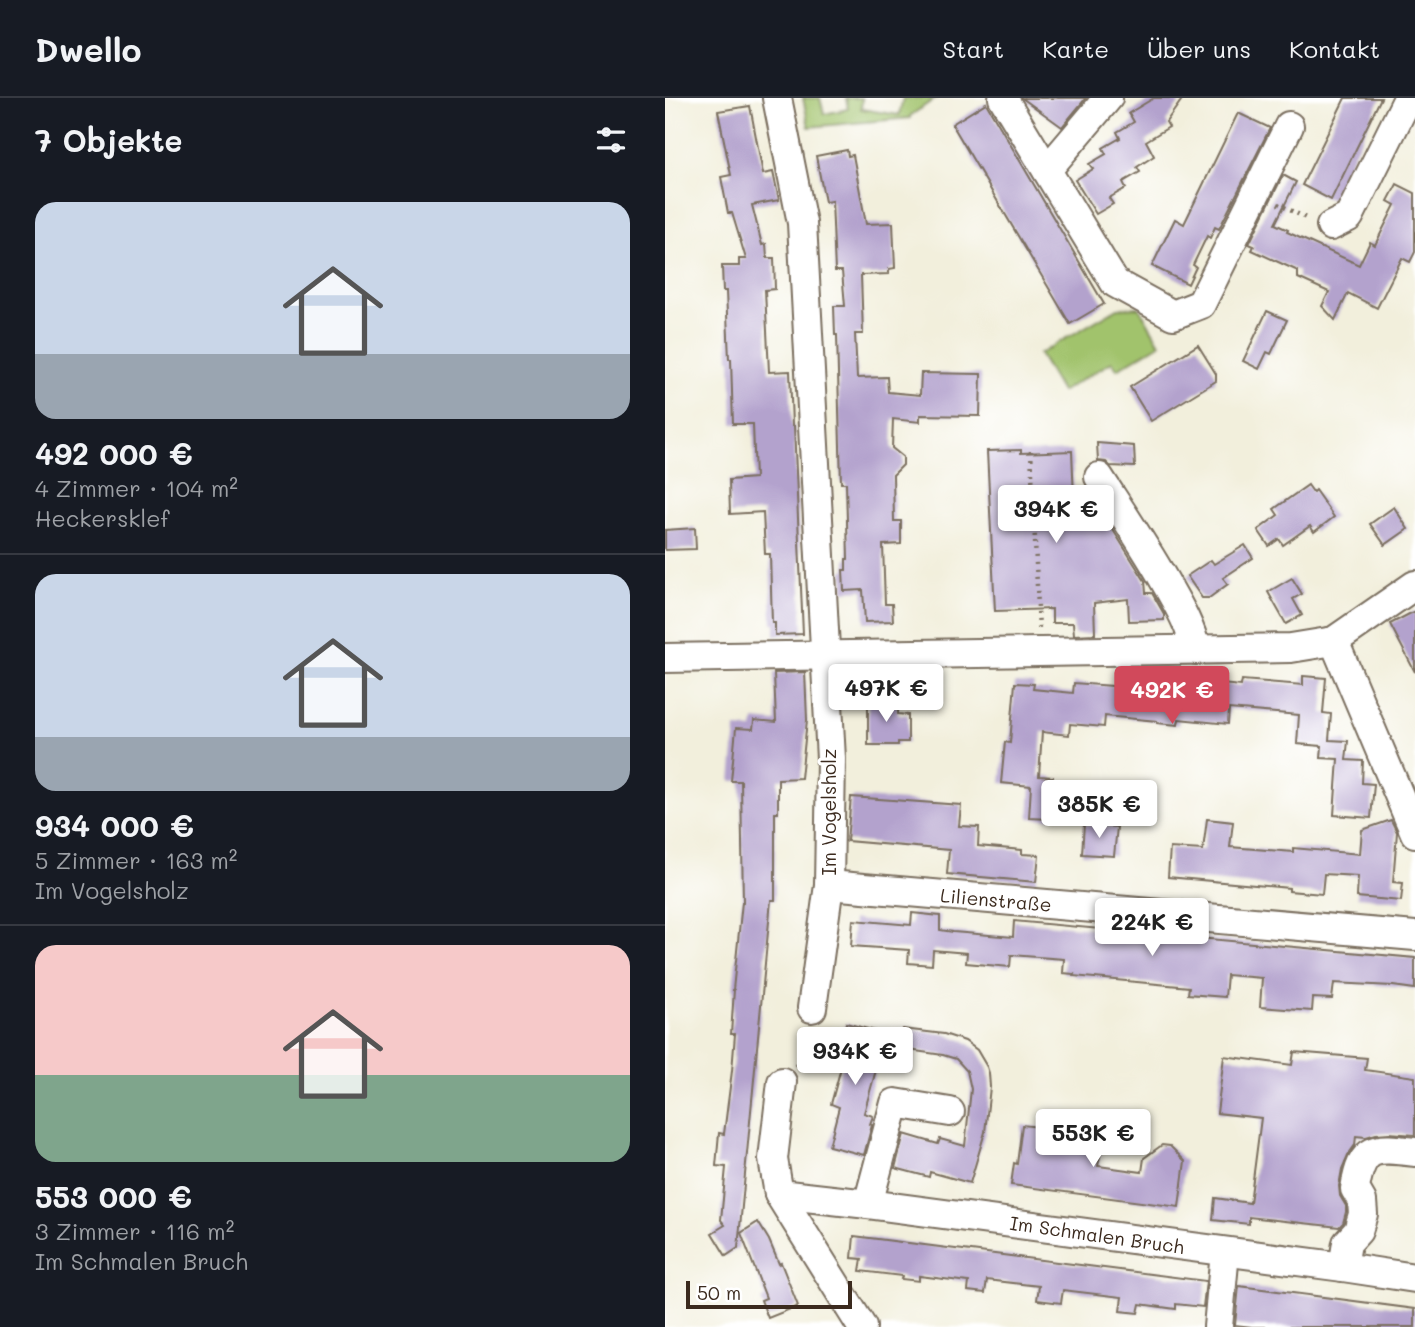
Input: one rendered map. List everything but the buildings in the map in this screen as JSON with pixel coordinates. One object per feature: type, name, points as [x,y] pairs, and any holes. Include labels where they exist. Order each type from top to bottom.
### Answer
[{"type":"street","name":"Im Vogelsholz","points":[[777,98],[802,223],[831,759],[829,885],[812,1008]]},
{"type":"street","points":[[1003,98],[1115,283],[1173,315],[1201,304],[1289,126]]},
{"type":"street","points":[[1047,170],[1108,98]]},
{"type":"street","points":[[1320,222],[1349,216],[1408,98]]},
{"type":"street","points":[[1099,477],[1177,602],[1192,634],[1196,650]]},
{"type":"street","points":[[665,658],[1291,648],[1334,641],[1415,585]]},
{"type":"street","points":[[1334,641],[1415,833]]},
{"type":"street","name":"Lilienstraße","points":[[829,885],[1415,936]]},
{"type":"street","points":[[782,1082],[773,1159],[779,1194],[862,1327]]},
{"type":"street","points":[[868,1204],[895,1103],[950,1112]]},
{"type":"street","points":[[1343,1267],[1347,1243],[1362,1222],[1362,1201],[1355,1189],[1362,1160],[1368,1154],[1380,1150],[1415,1152]]},
{"type":"street","name":"Im Schmalen Bruch","points":[[779,1194],[1415,1278]]},
{"type":"street","points":[[1218,1327],[1225,1252]]},
{"type":"path","points":[[1256,192],[1320,222]]},
{"type":"path","points":[[1031,451],[1040,652]]},
{"type":"path","points":[[782,1082],[794,1073],[812,1008]]},
{"type":"green space","points":[[803,98],[820,98],[824,114],[848,109],[846,98],[862,98],[861,109],[899,115],[903,98],[936,98],[910,118],[809,127]]},
{"type":"green space","points":[[1139,307],[1160,344],[1117,369],[1112,362],[1061,392],[1039,354],[1118,308]]}]
